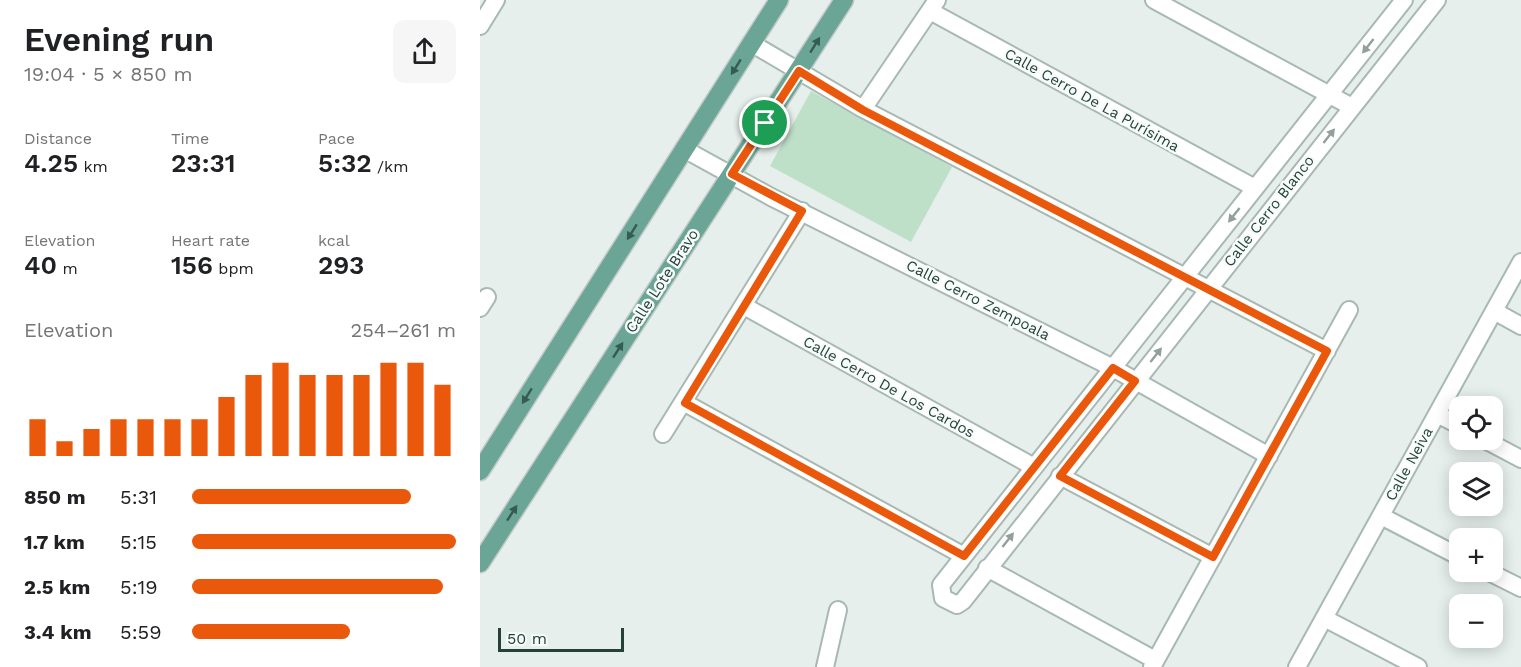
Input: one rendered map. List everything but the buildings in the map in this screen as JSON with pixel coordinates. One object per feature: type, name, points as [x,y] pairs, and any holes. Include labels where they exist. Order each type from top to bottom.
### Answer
[{"type":"main road","points":[[480,471],[779,0]]},
{"type":"main road","name":"Calle Lote Bravo","points":[[480,563],[844,0]]},
{"type":"street","points":[[480,26],[496,0]]},
{"type":"street","points":[[1154,0],[1352,107]]},
{"type":"street","name":"Calle Cerro Blanco","points":[[1401,1],[964,556],[940,589],[943,598],[957,605],[963,600],[1437,0]]},
{"type":"street","points":[[863,110],[934,6]]},
{"type":"street","name":"Calle Cerro De La Purísima","points":[[934,6],[1255,188]]},
{"type":"street","points":[[751,43],[863,110],[1327,351]]},
{"type":"street","name":"Calle Cerro Zempoala","points":[[684,149],[1113,368],[1269,456]]},
{"type":"street","points":[[663,434],[685,403],[802,211]]},
{"type":"street","name":"Calle Neiva","points":[[1297,667],[1521,262]]},
{"type":"street","name":"Calle Cerro De Los Cardos","points":[[744,306],[1034,467]]},
{"type":"street","points":[[987,568],[1154,664],[1349,310]]},
{"type":"street","points":[[1494,311],[1521,326]]},
{"type":"street","points":[[685,403],[964,556]]},
{"type":"street","points":[[1437,414],[1449,420]]},
{"type":"street","points":[[1503,450],[1521,459]]},
{"type":"street","points":[[1060,476],[1213,557]]},
{"type":"street","points":[[1381,516],[1449,550]]},
{"type":"street","points":[[1503,579],[1521,588]]},
{"type":"street","points":[[825,667],[838,610]]},
{"type":"street","points":[[1324,618],[1418,667]]},
{"type":"green space","points":[[811,91],[952,167],[911,242],[770,166]]},
{"type":"route","points":[[799,71],[863,110],[1327,351],[1213,557],[1060,476],[1135,381],[1113,368],[964,556],[685,403],[802,211],[771,197],[732,174],[765,123],[799,71]]}]
